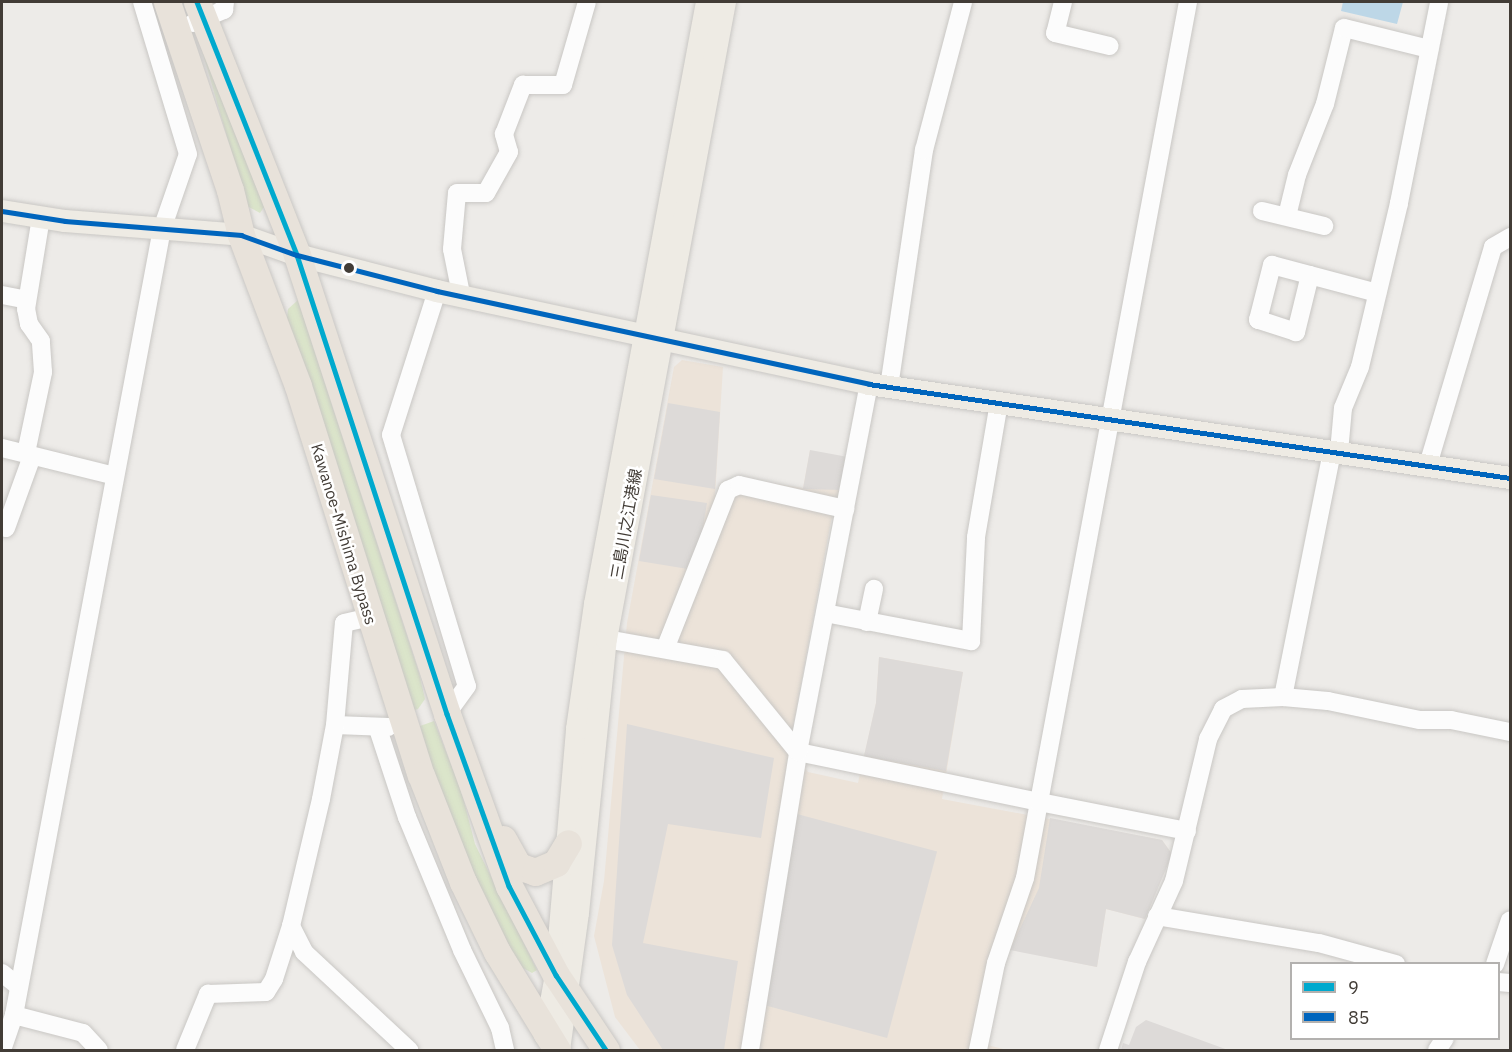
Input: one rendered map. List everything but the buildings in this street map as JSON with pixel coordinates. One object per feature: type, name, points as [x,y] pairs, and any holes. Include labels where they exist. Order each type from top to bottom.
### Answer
[{"type":"highway","name":"Kawanoe-Mishima Bypass","points":[[167,2],[231,190],[241,235],[298,386],[369,617],[391,727],[497,952],[551,1047]]},
{"type":"highway","points":[[200,10],[297,255],[447,714],[509,886],[562,985],[606,1050]]},
{"type":"highway","points":[[447,714],[518,866],[527,871],[545,871],[556,863],[568,843]]},
{"type":"main road","name":"三島川之江港線","points":[[551,1047],[562,985],[606,639],[651,338],[707,2]]},
{"type":"main road","name":"三島川之江港線","points":[[562,985],[568,843],[577,729],[593,615],[725,2]]},
{"type":"main road","points":[[2,211],[41,217],[241,235],[297,255],[437,291],[461,294],[651,338],[879,385],[1109,416],[1510,478]]},
{"type":"street","points":[[2,1050],[14,1016],[162,229],[188,154],[142,2]]},
{"type":"street","points":[[177,29],[200,10],[224,10],[225,2]]},
{"type":"street","points":[[461,294],[452,249],[457,193],[486,193],[508,152],[504,134],[523,85],[563,85],[587,2]]},
{"type":"street","points":[[750,1050],[798,752],[845,509],[879,385],[924,150],[963,2]]},
{"type":"street","points":[[1063,2],[1055,33],[1109,46]]},
{"type":"street","points":[[978,1050],[996,963],[1025,878],[1109,416],[1188,2]]},
{"type":"street","points":[[1283,697],[1343,408],[1360,367],[1410,155],[1439,2]]},
{"type":"street","points":[[1287,216],[1297,175],[1325,104],[1344,28],[1429,49]]},
{"type":"street","points":[[1262,210],[1324,226]]},
{"type":"street","points":[[6,528],[29,454],[42,372],[41,341],[29,324],[27,300],[41,217]]},
{"type":"street","points":[[1428,465],[1492,248],[1510,237]]},
{"type":"street","points":[[1310,275],[1377,293]]},
{"type":"street","points":[[437,291],[391,435],[467,686],[447,714]]},
{"type":"street","points":[[2,295],[27,300]]},
{"type":"street","points":[[825,613],[971,641],[976,537],[999,402]]},
{"type":"street","points":[[2,448],[115,476]]},
{"type":"street","points":[[664,649],[728,490],[739,485],[845,509]]},
{"type":"street","points":[[867,622],[874,589]]},
{"type":"street","points":[[185,1050],[208,994],[266,992],[274,979],[291,926],[335,725],[344,622],[369,617]]},
{"type":"street","points":[[606,639],[723,660],[798,752],[1187,831]]},
{"type":"street","points":[[1108,1050],[1157,916],[1174,881],[1208,739],[1223,709],[1242,699],[1283,697],[1328,701],[1420,720],[1451,720],[1510,732]]},
{"type":"street","points":[[335,725],[391,727],[407,817],[462,950],[500,1028],[505,1050]]},
{"type":"street","points":[[1157,916],[1319,943],[1392,962]]},
{"type":"street","points":[[1495,962],[1510,920]]},
{"type":"street","points":[[291,926],[304,952],[409,1050]]},
{"type":"street","points":[[2,973],[18,986]]},
{"type":"street","points":[[14,1016],[83,1033],[99,1050]]},
{"type":"shaded area","points":[[682,360],[723,367],[715,496],[726,481],[753,480],[803,488],[810,450],[842,490],[831,521],[789,749],[808,772],[858,783],[876,703],[879,657],[963,672],[942,799],[1162,840],[1172,854],[1145,919],[1106,909],[1097,967],[994,946],[972,1041],[1007,1050],[640,1050],[615,1017],[594,936],[604,881],[627,623],[674,367]]},
{"type":"shaded area","points":[[668,403],[720,412],[715,489],[654,479]]},
{"type":"shaded area","points":[[810,450],[848,457],[842,490],[803,489]]},
{"type":"shaded area","points":[[651,495],[707,503],[700,545],[688,569],[639,561]]},
{"type":"shaded area","points":[[879,657],[963,672],[946,771],[864,756],[876,703]]},
{"type":"shaded area","points":[[627,724],[774,758],[761,838],[668,824],[643,943],[738,961],[724,1050],[663,1050],[627,995],[612,945]]},
{"type":"shaded area","points":[[797,814],[937,852],[887,1038],[747,1000]]},
{"type":"shaded area","points":[[1050,818],[1162,840],[1172,854],[1145,919],[1106,909],[1097,967],[1010,950],[1039,888]]},
{"type":"shaded area","points":[[1146,1020],[1228,1050],[1121,1050],[1123,1043],[1129,1045],[1136,1027]]},
{"type":"green space","points":[[199,40],[266,204],[260,213],[247,206]]},
{"type":"green space","points":[[298,300],[419,673],[425,699],[418,709],[410,712],[287,318],[288,309]]},
{"type":"green space","points":[[434,721],[461,790],[475,844],[537,970],[532,973],[514,963],[444,807],[420,726]]},
{"type":"water","points":[[1343,2],[1403,2],[1397,24],[1341,11]]},
{"type":"transit line","name":"9","points":[[197,2],[297,255],[447,714],[509,886],[556,975],[606,1050]]},
{"type":"transit line","name":"85","points":[[2,211],[65,221],[241,235],[297,255],[437,291],[869,384],[1510,478]]}]
